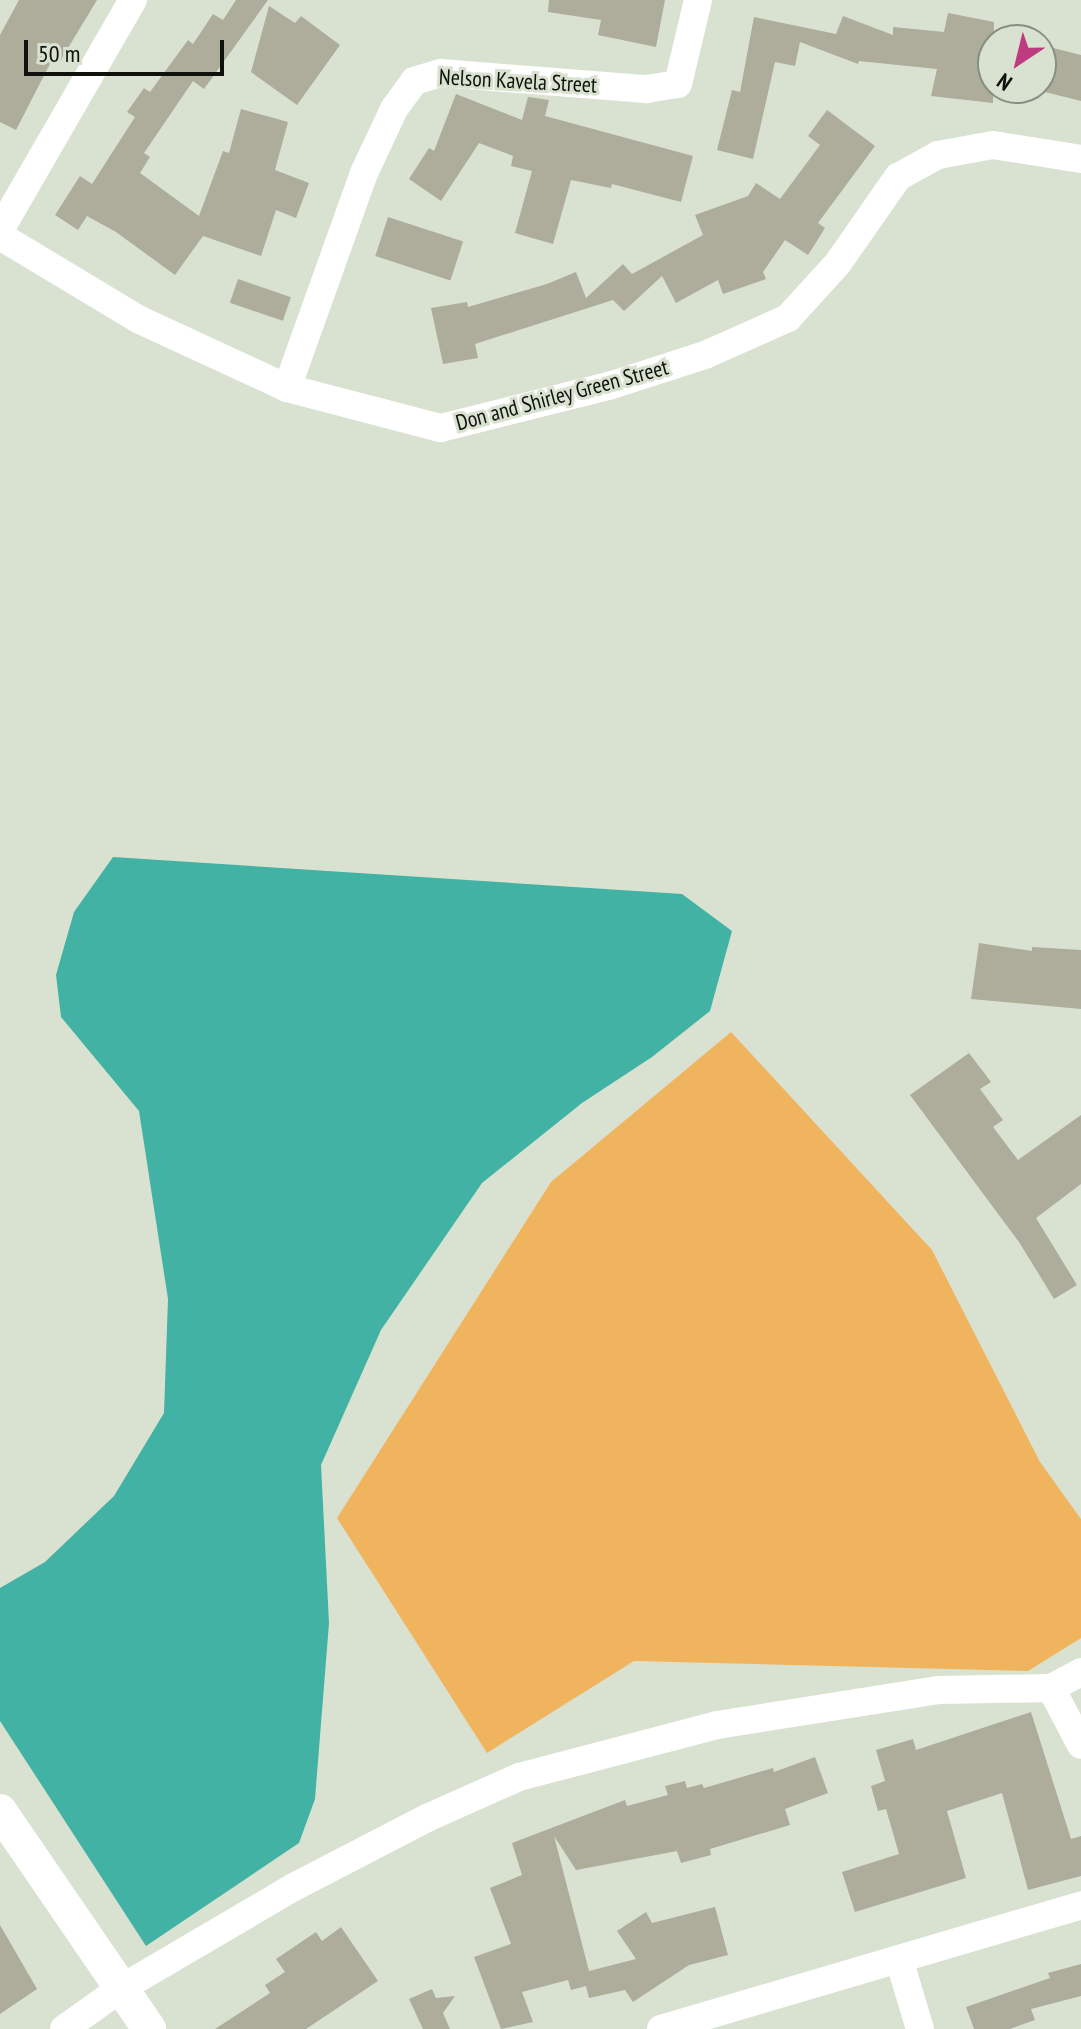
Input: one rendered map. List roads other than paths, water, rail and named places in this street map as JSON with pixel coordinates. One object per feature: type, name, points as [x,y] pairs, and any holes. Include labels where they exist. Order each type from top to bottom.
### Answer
[{"type":"street","points":[[0,230],[133,0]]},
{"type":"street","name":"Nelson Kavela Street","points":[[287,388],[364,173],[394,109],[414,81],[441,73],[646,89],[678,84],[698,0]]},
{"type":"street","name":"Don and Shirley Green Street","points":[[0,236],[140,320],[287,388],[441,428],[612,385],[705,355],[788,318],[838,263],[898,177],[938,155],[993,145],[1081,159]]},
{"type":"street","points":[[64,2029],[120,1989],[292,1888],[427,1818],[519,1777],[717,1725],[939,1690],[1051,1688],[1081,1672]]},
{"type":"street","points":[[1051,1688],[1081,1745]]},
{"type":"street","points":[[0,1811],[149,2029]]},
{"type":"street","points":[[661,2029],[1081,1905]]},
{"type":"street","points":[[899,1959],[920,2029]]},
{"type":"water","points":[[113,857],[682,894],[732,931],[710,1011],[652,1057],[582,1103],[482,1183],[381,1330],[321,1465],[329,1623],[315,1799],[299,1843],[146,1946],[0,1721],[0,1588],[45,1562],[114,1496],[164,1413],[168,1299],[139,1111],[61,1017],[56,975],[74,912]]}]
